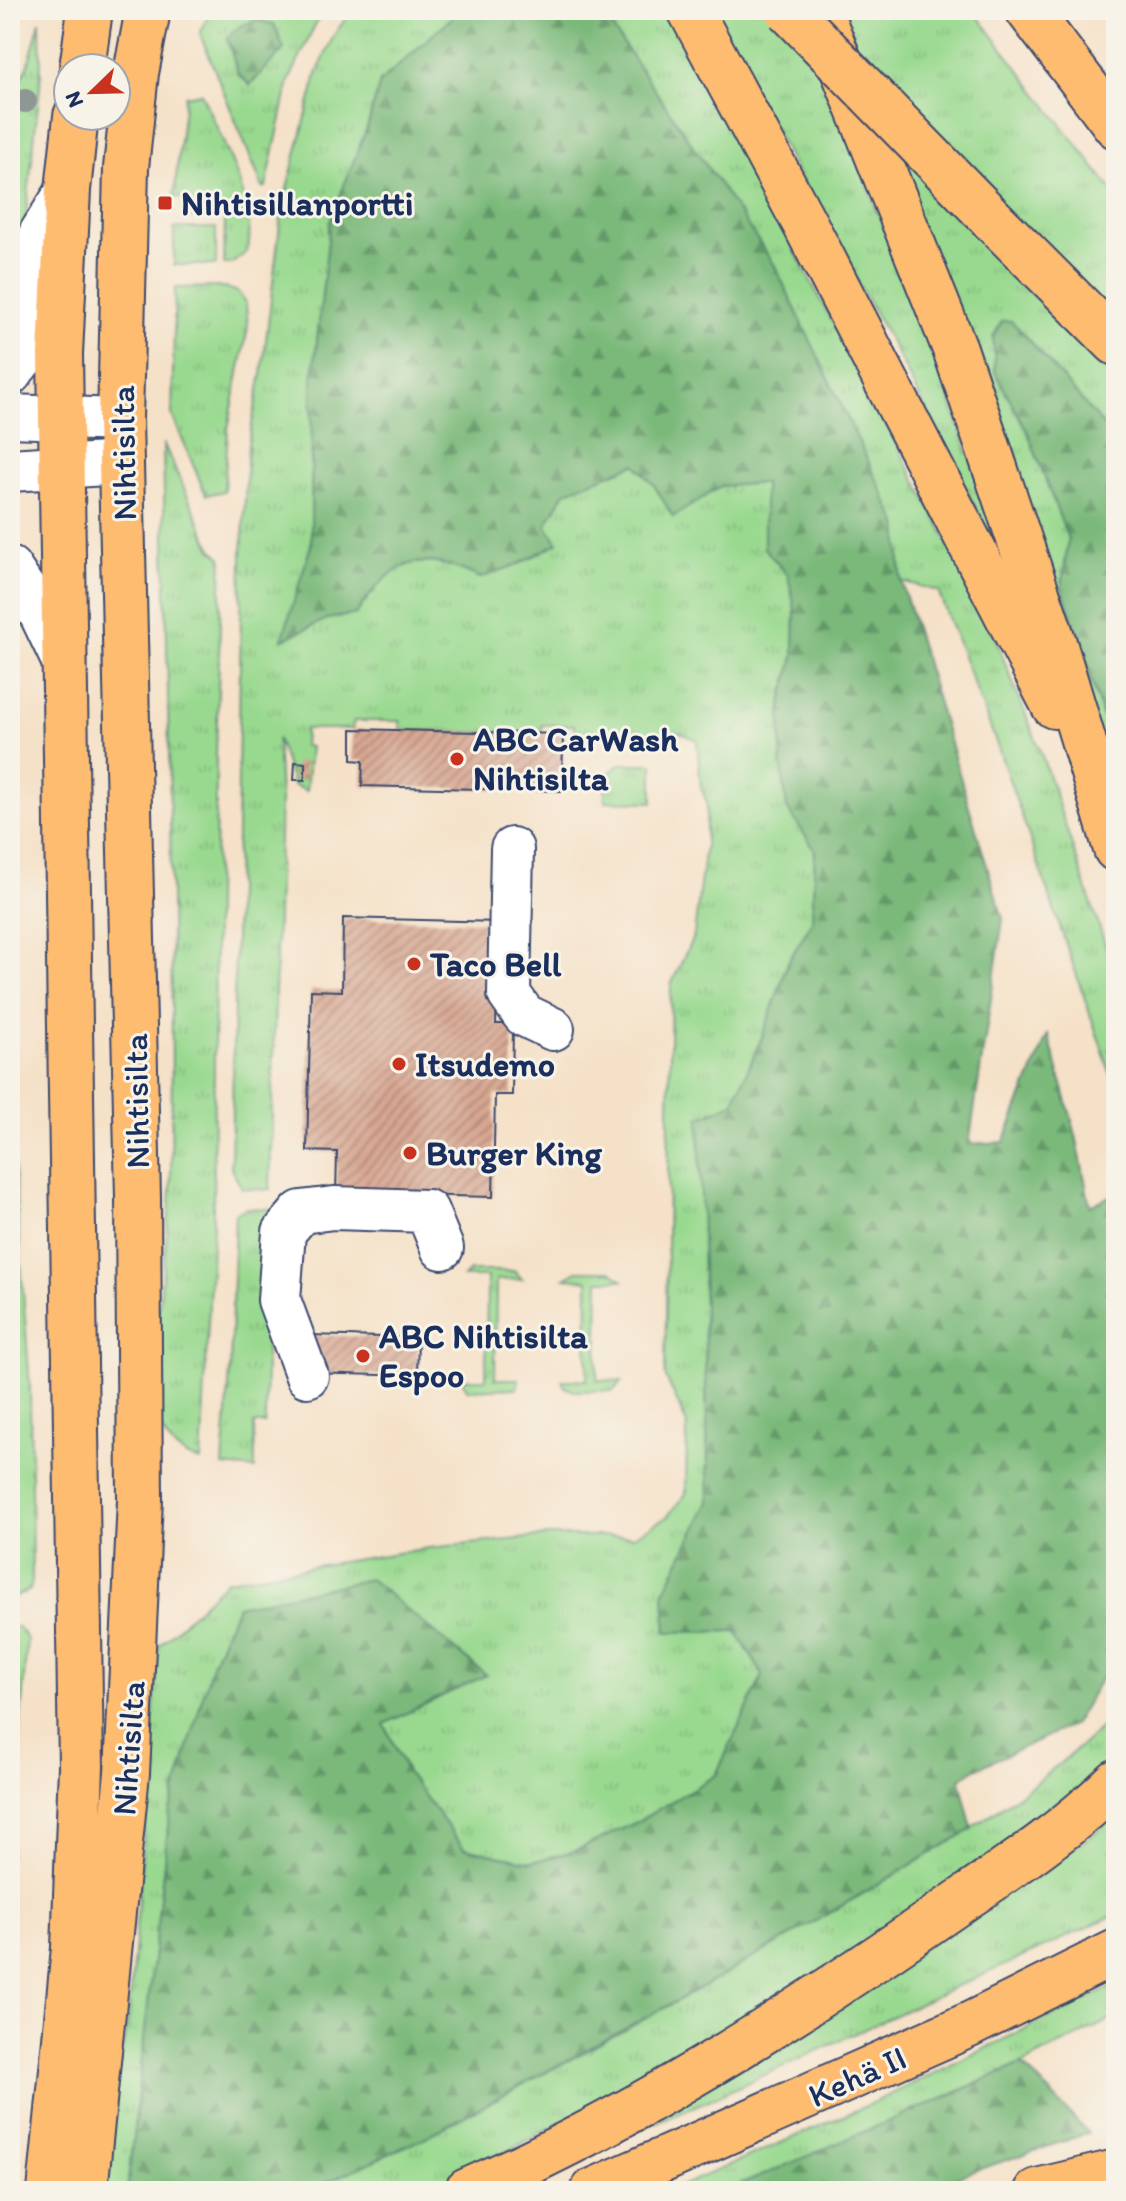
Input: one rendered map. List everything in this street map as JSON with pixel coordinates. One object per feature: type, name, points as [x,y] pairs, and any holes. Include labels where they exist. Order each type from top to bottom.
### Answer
[{"type":"main road","points":[[84,52],[90,10]]},
{"type":"main road","name":"Nihtisilta","points":[[85,2191],[127,1773],[140,1500],[138,1198],[120,420],[126,168],[136,73],[148,10]]},
{"type":"main road","points":[[690,10],[806,226],[1094,783]]},
{"type":"main road","points":[[788,10],[1116,343]]},
{"type":"main road","points":[[819,10],[955,349],[1054,643],[1116,849]]},
{"type":"main road","points":[[1028,10],[1116,126]]},
{"type":"main road","name":"Nihtisilta","points":[[50,2191],[74,1948],[81,1766],[79,1454],[62,659],[60,418],[68,190],[74,132]]},
{"type":"main road","points":[[467,2191],[525,2166],[679,2081],[852,1975],[1046,1843],[1116,1782]]},
{"type":"main road","name":"Kehä II","points":[[593,2191],[955,2032],[1116,1952]]},
{"type":"main road","points":[[1037,2191],[1116,2172]]},
{"type":"street","points":[[10,374],[31,347],[40,234],[68,190]]},
{"type":"street","points":[[10,416],[120,420]]},
{"type":"street","points":[[10,470],[122,463]]},
{"type":"street","points":[[10,568],[41,615],[62,659]]},
{"type":"street","points":[[512,849],[509,994],[524,1015],[553,1029]]},
{"type":"street","points":[[307,1376],[279,1300],[284,1232],[301,1212],[334,1208],[427,1211],[442,1248]]},
{"type":"green space","points":[[243,10],[322,10],[289,81],[266,187],[263,188],[200,34],[208,16]]},
{"type":"green space","points":[[352,10],[471,10],[454,16],[380,82],[368,125],[331,221],[312,386],[311,545],[283,639],[327,619],[356,614],[383,580],[410,564],[441,564],[481,578],[546,525],[564,492],[635,464],[654,485],[673,516],[722,486],[764,483],[764,548],[788,575],[795,609],[794,657],[781,705],[781,760],[787,808],[815,850],[812,922],[789,960],[763,1035],[733,1104],[699,1118],[709,1502],[664,1593],[666,1632],[736,1631],[763,1675],[716,1775],[635,1823],[575,1851],[531,1862],[464,1848],[408,1774],[383,1723],[485,1675],[170,1810],[127,2191],[100,2191],[105,2138],[129,2015],[159,1646],[227,1580],[429,1548],[549,1536],[633,1536],[667,1517],[686,1494],[687,1424],[665,1375],[671,985],[694,935],[705,845],[707,802],[701,788],[697,740],[682,733],[575,734],[574,725],[542,725],[541,734],[401,730],[400,721],[354,721],[352,729],[305,729],[304,746],[310,747],[306,791],[293,785],[277,738],[280,798],[270,1190],[242,1188],[231,1169],[242,555],[248,444],[262,374],[282,208],[318,71],[334,35]]},
{"type":"green space","points":[[471,10],[600,10],[774,264],[898,524],[901,581],[1003,919],[969,1144],[1004,1142],[1048,1034],[1076,1135],[1090,1206],[1116,1193],[1116,1653],[1074,1724],[971,1771],[960,1780],[972,1829],[715,1980],[426,2137],[307,2191],[127,2191],[170,1810],[213,1661],[237,1606],[370,1579],[486,1675],[384,1724],[408,1774],[464,1848],[531,1862],[575,1851],[635,1823],[716,1775],[763,1675],[736,1631],[666,1632],[664,1592],[709,1502],[699,1118],[733,1103],[763,1035],[789,960],[812,922],[815,850],[787,808],[781,760],[781,705],[794,657],[795,609],[788,575],[764,548],[764,483],[721,486],[673,517],[654,485],[635,464],[565,492],[546,525],[558,543],[521,563],[481,578],[441,564],[410,564],[383,580],[356,614],[327,619],[282,640],[311,545],[312,386],[330,221],[368,125],[380,82],[454,16]]},
{"type":"green space","points":[[600,10],[668,10],[982,606],[1040,750],[1116,977],[1116,1089],[999,750],[938,591],[901,581],[898,524]]},
{"type":"green space","points":[[708,10],[799,10],[944,382],[1004,556],[1001,558],[900,359]]},
{"type":"green space","points":[[839,10],[973,10],[1116,195],[1116,320],[991,246],[1116,380],[1116,440],[1011,321],[995,372],[1028,433],[1068,539],[1062,587],[1102,716],[1116,727],[1116,810]]},
{"type":"green space","points":[[256,20],[274,24],[284,49],[250,85],[238,74],[227,38],[240,26]]},
{"type":"green space","points":[[40,21],[41,77],[21,260],[10,259],[10,98],[28,66]]},
{"type":"green space","points":[[201,93],[236,172],[248,215],[247,252],[231,264],[224,264],[225,218],[183,218],[183,198],[174,197],[185,96]]},
{"type":"green space","points":[[174,228],[216,228],[216,265],[174,265]]},
{"type":"green space","points":[[224,287],[238,292],[246,304],[248,327],[228,429],[224,491],[206,495],[172,415],[175,288]]},
{"type":"green space","points":[[1002,321],[1011,321],[1025,335],[1116,440],[1116,727],[1103,716],[1062,587],[1068,539],[1028,433],[995,372],[993,337]]},
{"type":"green space","points":[[163,443],[212,549],[222,557],[216,755],[213,1224],[201,1461],[177,1449],[164,1434],[156,1408],[154,1380],[158,1312],[170,1211],[172,1094]]},
{"type":"green space","points":[[620,764],[653,764],[653,802],[605,801],[605,777]]},
{"type":"green space","points":[[10,1111],[30,1387],[32,1581],[30,1590],[13,1597],[10,1597]]},
{"type":"green space","points":[[246,1208],[270,1209],[269,1225],[259,1234],[267,1287],[265,1424],[254,1424],[255,1469],[223,1466],[230,1371],[235,1214]]},
{"type":"green space","points":[[470,1271],[514,1271],[522,1279],[496,1280],[495,1379],[519,1379],[517,1388],[468,1390],[461,1379],[486,1379],[487,1277],[463,1277]]},
{"type":"green space","points":[[577,1271],[611,1271],[623,1280],[599,1280],[597,1380],[622,1381],[613,1391],[574,1391],[565,1387],[562,1380],[587,1380],[588,1280],[565,1278]]},
{"type":"green space","points":[[10,1627],[18,1627],[27,1639],[10,1857]]},
{"type":"green space","points":[[1116,1713],[1116,1760],[1096,1782],[953,1890],[703,2044],[490,2161],[421,2191],[307,2191],[435,2130],[561,2064],[890,1878],[1008,1803],[1082,1745]]},
{"type":"green space","points":[[1116,1812],[1116,1914],[716,2097],[581,2154],[865,1986],[1095,1833]]},
{"type":"green space","points":[[1116,1985],[1116,2017],[1022,2064],[726,2191],[670,2191],[873,2103]]},
{"type":"green space","points":[[1022,2064],[1088,2133],[914,2191],[726,2191]]},
{"type":"building","name":"ABC CarWash Nihtisilta","points":[[352,729],[563,734],[562,791],[362,786],[363,761],[352,760]]},
{"type":"building","points":[[295,762],[305,763],[305,780],[294,780]]},
{"type":"building","points":[[343,918],[499,922],[496,1024],[513,1024],[512,1095],[495,1095],[493,1197],[336,1193],[337,1152],[307,1151],[311,990],[342,991]]},
{"type":"building","name":"ABC Nihtisilta Espoo","points":[[309,1335],[418,1338],[417,1376],[308,1373]]},
{"type":"place","name":"Nihtisillanportti","points":[[165,203]]},
{"type":"place","name":"ABC CarWash Nihtisilta","points":[[457,759]]},
{"type":"place","name":"Taco Bell","points":[[414,964]]},
{"type":"place","name":"Itsudemo","points":[[399,1064]]},
{"type":"place","name":"Burger King","points":[[410,1153]]},
{"type":"place","name":"ABC Nihtisilta Espoo","points":[[363,1356]]}]
